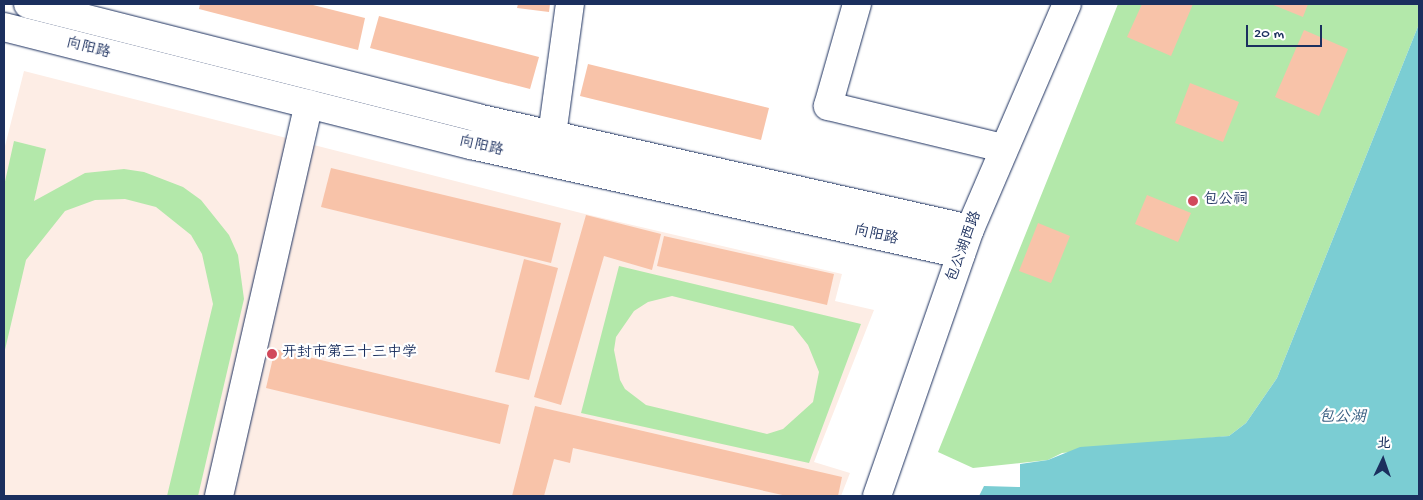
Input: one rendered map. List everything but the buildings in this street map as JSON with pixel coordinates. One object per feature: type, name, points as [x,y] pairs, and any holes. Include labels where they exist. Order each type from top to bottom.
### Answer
[{"type":"street","name":"向阳路","points":[[28,4],[552,134],[970,229]]},
{"type":"street","points":[[552,134],[570,4]]},
{"type":"street","points":[[857,4],[828,106],[1003,148]]},
{"type":"street","name":"包公湖西路","points":[[877,496],[970,229],[1003,148],[1067,4]]},
{"type":"street","name":"向阳路","points":[[4,27],[471,146],[961,254]]},
{"type":"street","points":[[219,496],[309,104]]},
{"type":"shaded area","name":"开封市第三十三中学","points":[[24,71],[581,213],[842,274],[835,301],[874,310],[814,462],[850,473],[841,496],[4,496],[4,150]]},
{"type":"green space","name":"包公祠","points":[[1118,4],[1419,4],[1419,24],[1277,378],[1246,423],[1229,436],[1062,453],[1048,460],[973,468],[938,452]]},
{"type":"green space","points":[[14,141],[46,149],[34,201],[85,173],[124,169],[144,172],[183,187],[201,200],[229,235],[238,255],[244,299],[198,496],[167,496],[213,304],[202,254],[191,235],[156,207],[125,199],[95,200],[65,211],[26,260],[4,354],[4,186]]},
{"type":"green space","points":[[619,266],[861,324],[809,463],[581,413]],"holes":[[[672,296],[793,326],[808,345],[819,372],[813,402],[783,429],[767,434],[646,405],[625,389],[620,380],[614,350],[616,337],[634,311],[648,302]]]},
{"type":"water","name":"包公湖","points":[[1419,24],[1419,496],[979,496],[984,486],[1020,487],[1020,464],[1048,460],[1080,447],[1229,436],[1246,423],[1277,378]]},
{"type":"place","name":"包公祠","points":[[1193,201]]},
{"type":"place","name":"开封市第三十三中学","points":[[272,354]]}]
